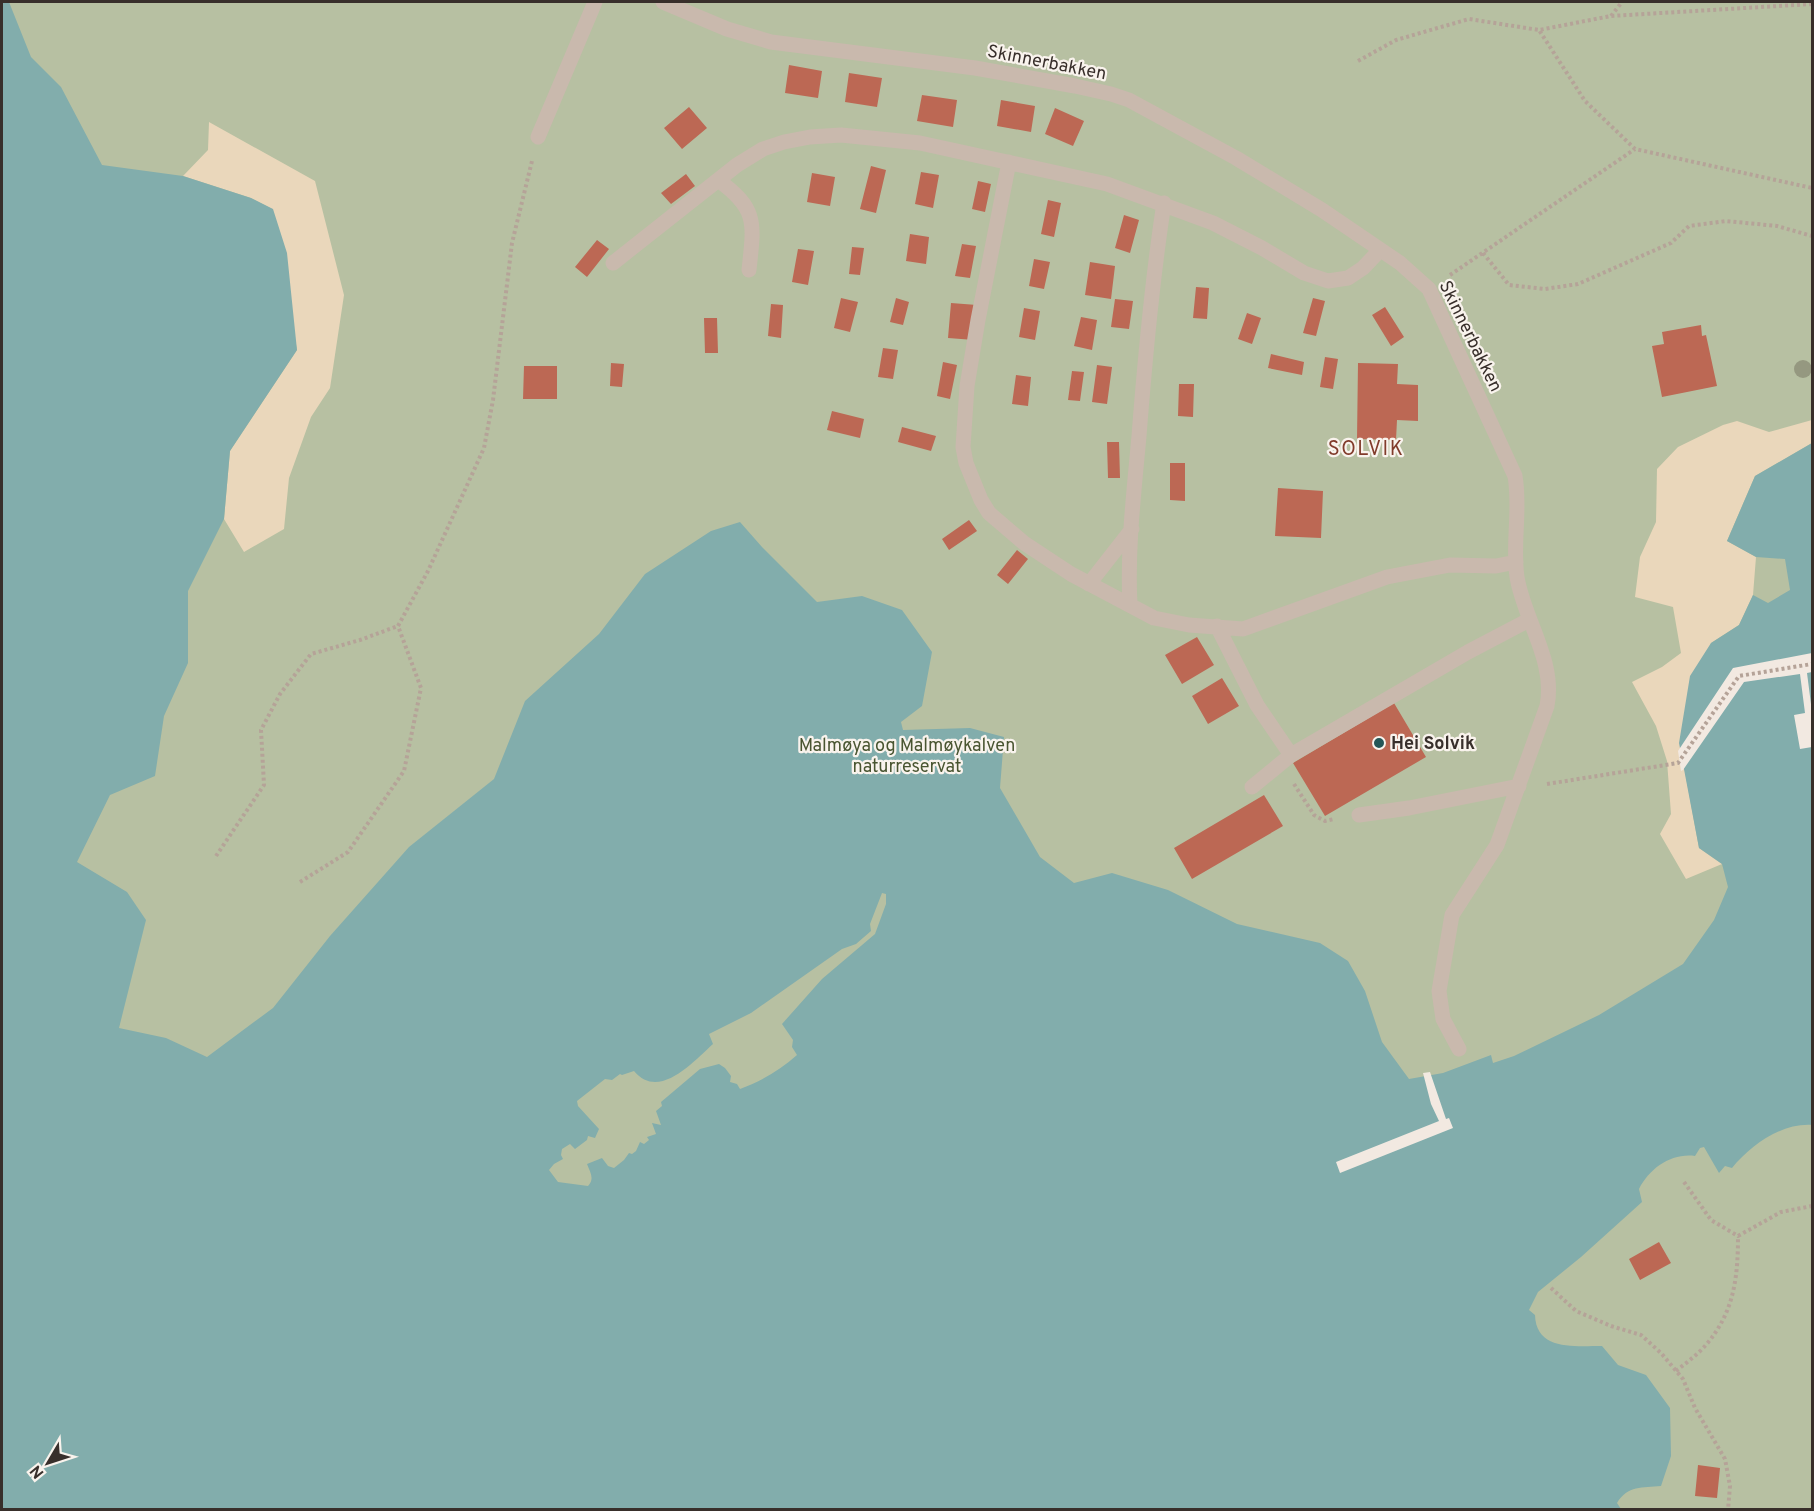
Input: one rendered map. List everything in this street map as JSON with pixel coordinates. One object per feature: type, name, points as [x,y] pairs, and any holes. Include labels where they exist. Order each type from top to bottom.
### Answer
[{"type":"lane","points":[[538,136],[595,2]]},
{"type":"lane","name":"Skinnerbakken","points":[[663,2],[751,38],[1021,75],[1130,100],[1276,182],[1400,263],[1429,289],[1515,476],[1519,497],[1517,579],[1544,661],[1550,692],[1497,845],[1452,915],[1439,991],[1440,1011],[1460,1049]]},
{"type":"lane","points":[[613,263],[737,165],[763,150],[783,142],[841,135],[920,143],[1107,184],[1164,203],[1213,223],[1304,273],[1328,281],[1348,278],[1363,268],[1380,250]]},
{"type":"lane","points":[[1009,162],[978,320],[963,428],[966,463],[981,500],[996,520],[1024,543],[1089,584],[1154,618],[1189,625],[1243,629],[1387,577],[1450,565],[1496,566],[1516,562]]},
{"type":"lane","points":[[718,180],[737,194],[749,213],[753,236],[749,270]]},
{"type":"lane","points":[[1130,605],[1132,529],[1147,343],[1156,253],[1164,203]]},
{"type":"lane","points":[[1089,584],[1132,529]]},
{"type":"lane","points":[[1252,787],[1286,759],[1468,652],[1529,620]]},
{"type":"lane","points":[[1217,626],[1286,759]]},
{"type":"lane","points":[[1359,815],[1409,808],[1519,786]]},
{"type":"path","points":[[1611,16],[1623,2]]},
{"type":"path","points":[[1358,61],[1396,40],[1469,19],[1539,30],[1611,16],[1812,4]]},
{"type":"path","points":[[1539,30],[1585,101],[1635,149],[1812,188]]},
{"type":"path","points":[[216,856],[264,785],[261,730],[280,694],[311,654],[399,626],[428,571],[483,448],[493,400],[512,243],[538,136]]},
{"type":"path","points":[[1429,289],[1635,149]]},
{"type":"path","points":[[1483,253],[1509,285],[1545,289],[1578,284],[1671,243],[1689,226],[1726,221],[1777,226],[1812,236]]},
{"type":"path","points":[[300,882],[348,852],[404,771],[421,688],[399,626]]},
{"type":"path","points":[[1519,786],[1678,763],[1739,676],[1812,664]]},
{"type":"path","points":[[1286,759],[1314,815],[1325,821],[1359,815]]},
{"type":"path","points":[[1684,1182],[1711,1220],[1738,1236]]},
{"type":"path","points":[[1738,1236],[1781,1212],[1812,1206]]},
{"type":"path","points":[[1676,1371],[1704,1347],[1719,1328],[1733,1297],[1737,1278],[1738,1236]]},
{"type":"path","points":[[1551,1288],[1576,1311],[1611,1326],[1641,1335],[1661,1353],[1683,1379],[1695,1408],[1725,1459],[1730,1486],[1728,1509]]},
{"type":"green space","name":"Malmøya og Malmøykalven naturreservat","points":[[2,2],[1812,2],[1812,1509],[190,1509],[2,1247]]},
{"type":"sand","points":[[209,122],[315,181],[344,295],[330,388],[311,417],[289,478],[284,529],[244,552],[224,519],[230,451],[297,350],[272,209],[251,198],[183,176],[208,150]]},
{"type":"sand","points":[[1812,420],[1812,443],[1755,476],[1727,541],[1756,557],[1753,595],[1739,625],[1711,643],[1683,761],[1699,848],[1722,864],[1686,879],[1660,834],[1671,814],[1667,761],[1656,726],[1632,682],[1662,667],[1681,653],[1673,607],[1635,597],[1640,557],[1656,522],[1657,469],[1678,447],[1723,425],[1737,421],[1769,432]]},
{"type":"water","points":[[2,2],[9,2],[31,57],[61,87],[102,165],[183,176],[251,198],[273,209],[287,253],[297,350],[230,451],[224,519],[188,591],[188,663],[164,716],[155,776],[110,795],[77,862],[127,892],[146,920],[119,1028],[166,1038],[207,1057],[273,1008],[330,936],[409,847],[494,779],[525,701],[599,634],[645,574],[711,531],[740,522],[817,602],[862,596],[902,610],[932,652],[922,706],[901,722],[903,730],[970,728],[1004,737],[1000,788],[1040,857],[1074,883],[1112,873],[1168,890],[1237,924],[1320,943],[1348,961],[1365,991],[1382,1042],[1409,1079],[1443,1073],[1491,1055],[1493,1063],[1514,1056],[1599,1015],[1683,964],[1714,920],[1728,887],[1722,864],[1699,848],[1679,743],[1690,676],[1711,643],[1739,625],[1753,595],[1768,603],[1790,590],[1785,559],[1756,557],[1727,541],[1755,476],[1812,443],[1812,1125],[1789,1128],[1768,1137],[1748,1151],[1732,1168],[1725,1166],[1719,1173],[1704,1147],[1700,1148],[1695,1156],[1678,1157],[1662,1164],[1649,1175],[1639,1189],[1642,1202],[1538,1292],[1529,1310],[1535,1315],[1537,1327],[1542,1335],[1550,1341],[1569,1346],[1602,1346],[1618,1365],[1646,1375],[1670,1408],[1671,1456],[1661,1486],[1631,1490],[1617,1503],[1621,1509],[2,1510]],"holes":[[[882,893],[886,894],[886,904],[875,934],[822,979],[782,1024],[793,1040],[792,1047],[797,1055],[770,1075],[740,1089],[737,1084],[730,1082],[731,1076],[719,1064],[700,1069],[661,1102],[662,1106],[656,1111],[661,1125],[652,1123],[656,1134],[647,1137],[649,1140],[644,1144],[640,1142],[636,1151],[629,1153],[614,1168],[608,1166],[602,1158],[587,1164],[592,1178],[588,1186],[558,1182],[549,1170],[563,1159],[562,1149],[570,1144],[575,1149],[587,1140],[588,1136],[595,1138],[599,1129],[578,1106],[577,1101],[605,1079],[612,1080],[620,1074],[634,1071],[644,1079],[654,1082],[675,1076],[713,1044],[709,1034],[751,1013],[842,949],[856,944],[871,931],[870,924]]]},
{"type":"pier","points":[[1812,653],[1812,672],[1807,673],[1812,712],[1812,747],[1800,749],[1794,715],[1805,713],[1800,674],[1744,682],[1681,771],[1678,751],[1733,668]]},
{"type":"pier","points":[[1430,1072],[1446,1119],[1449,1118],[1453,1128],[1340,1173],[1336,1162],[1439,1121],[1431,1104],[1423,1073]]},
{"type":"building","points":[[789,65],[822,71],[818,98],[785,93]]},
{"type":"building","points":[[849,73],[882,78],[877,107],[845,102]]},
{"type":"building","points":[[922,95],[957,100],[953,127],[917,121]]},
{"type":"building","points":[[1001,100],[1035,106],[1031,132],[997,126]]},
{"type":"building","points":[[689,107],[707,128],[682,149],[664,128]]},
{"type":"building","points":[[1055,108],[1084,121],[1073,146],[1045,134]]},
{"type":"building","points":[[871,166],[886,170],[876,213],[860,209]]},
{"type":"building","points":[[921,172],[939,175],[933,208],[915,204]]},
{"type":"building","points":[[812,173],[835,177],[830,206],[807,202]]},
{"type":"building","points":[[686,174],[695,186],[671,204],[661,193]]},
{"type":"building","points":[[978,181],[991,184],[985,212],[972,209]]},
{"type":"building","points":[[1048,200],[1061,203],[1054,237],[1041,234]]},
{"type":"building","points":[[1124,215],[1139,220],[1130,253],[1115,248]]},
{"type":"building","points":[[910,234],[929,237],[926,264],[906,261]]},
{"type":"building","points":[[597,240],[609,249],[587,277],[575,267]]},
{"type":"building","points":[[962,244],[976,246],[970,278],[955,276]]},
{"type":"building","points":[[852,247],[864,248],[860,275],[849,274]]},
{"type":"building","points":[[798,249],[814,251],[808,285],[792,282]]},
{"type":"building","points":[[1034,259],[1050,262],[1044,289],[1029,286]]},
{"type":"building","points":[[1090,262],[1115,266],[1111,299],[1085,295]]},
{"type":"building","points":[[1196,287],[1209,288],[1207,319],[1193,318]]},
{"type":"building","points":[[841,298],[858,302],[850,332],[834,328]]},
{"type":"building","points":[[896,298],[909,302],[903,325],[890,322]]},
{"type":"building","points":[[1313,298],[1325,301],[1316,336],[1303,333]]},
{"type":"building","points":[[1115,299],[1133,301],[1129,329],[1111,327]]},
{"type":"building","points":[[951,303],[977,305],[974,340],[948,338]]},
{"type":"building","points":[[771,304],[783,305],[781,338],[768,336]]},
{"type":"building","points":[[1385,307],[1404,337],[1391,346],[1372,315]]},
{"type":"building","points":[[1024,308],[1040,311],[1035,340],[1019,337]]},
{"type":"building","points":[[1247,313],[1261,318],[1252,344],[1238,339]]},
{"type":"building","points":[[1081,317],[1097,320],[1092,350],[1074,346]]},
{"type":"building","points":[[704,318],[717,318],[718,353],[705,353]]},
{"type":"building","points":[[1701,325],[1702,336],[1706,335],[1717,386],[1662,397],[1652,346],[1664,344],[1662,332]]},
{"type":"building","points":[[883,348],[898,350],[893,379],[878,377]]},
{"type":"building","points":[[1271,354],[1304,362],[1302,375],[1268,368]]},
{"type":"building","points":[[1325,357],[1338,359],[1333,389],[1320,387]]},
{"type":"building","points":[[943,362],[957,365],[950,399],[937,396]]},
{"type":"building","points":[[611,363],[624,364],[622,387],[610,386]]},
{"type":"building","points":[[1358,363],[1398,364],[1397,384],[1418,385],[1418,421],[1397,420],[1396,440],[1357,439]]},
{"type":"building","points":[[1097,365],[1112,367],[1107,404],[1092,402]]},
{"type":"building","points":[[524,366],[557,366],[557,399],[523,399]]},
{"type":"building","points":[[1072,371],[1084,372],[1080,401],[1068,400]]},
{"type":"building","points":[[1016,375],[1031,377],[1028,406],[1012,404]]},
{"type":"building","points":[[1179,384],[1194,384],[1193,417],[1178,416]]},
{"type":"building","points":[[832,411],[864,419],[860,438],[827,430]]},
{"type":"building","points":[[902,427],[936,436],[931,451],[898,442]]},
{"type":"building","points":[[1107,442],[1119,442],[1120,478],[1108,478]]},
{"type":"building","points":[[1170,463],[1185,463],[1185,501],[1170,500]]},
{"type":"building","points":[[1278,488],[1323,491],[1321,538],[1275,536]]},
{"type":"building","points":[[969,520],[977,531],[949,550],[942,539]]},
{"type":"building","points":[[1017,550],[1028,559],[1008,584],[997,575]]},
{"type":"building","points":[[1197,637],[1214,665],[1182,684],[1165,655]]},
{"type":"building","points":[[1222,678],[1239,706],[1208,724],[1192,696]]},
{"type":"building","points":[[1394,703],[1426,757],[1325,816],[1293,763]]},
{"type":"building","points":[[1264,795],[1283,826],[1192,879],[1174,848]]},
{"type":"building","points":[[1659,1242],[1671,1263],[1640,1280],[1629,1259]]},
{"type":"building","points":[[1698,1465],[1720,1468],[1717,1498],[1695,1496]]},
{"type":"place","name":"Hei Solvik","points":[[1379,743]]},
{"type":"district","name":"SOLVIK","points":[[1366,448]]}]
